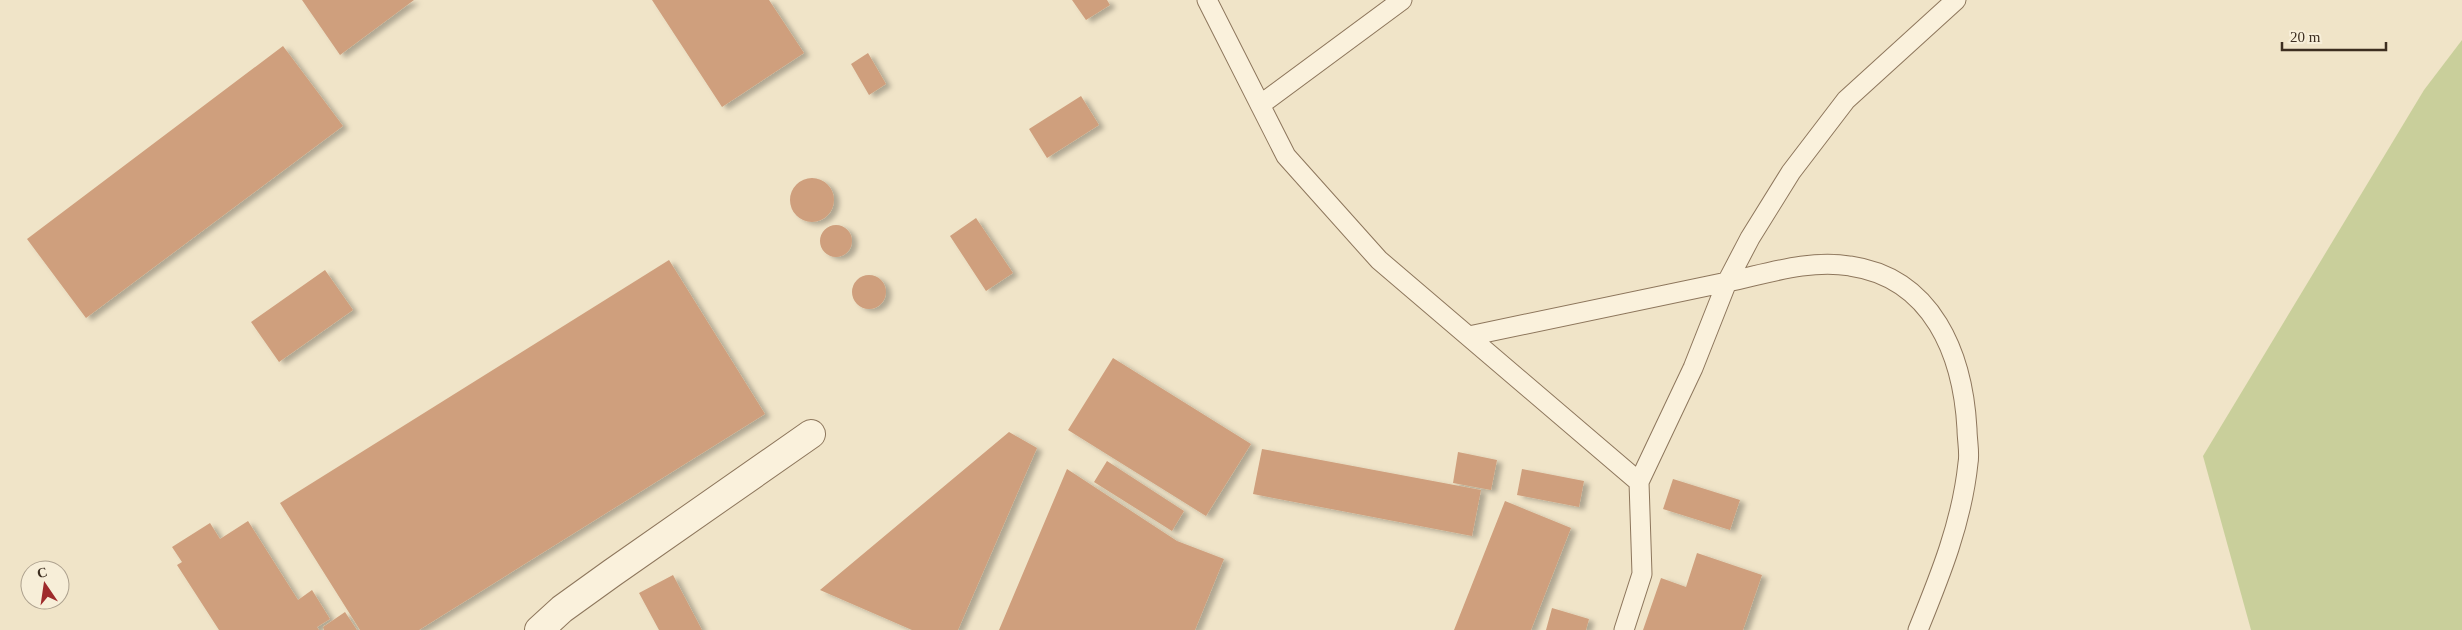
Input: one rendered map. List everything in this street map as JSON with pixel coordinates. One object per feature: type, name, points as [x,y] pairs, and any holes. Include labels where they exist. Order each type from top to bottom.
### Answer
[{"type":"street","points":[[538,630],[562,609],[612,573],[811,434]]},
{"type":"lane","points":[[1207,0],[1286,156],[1379,260],[1639,482]]},
{"type":"lane","points":[[1260,105],[1402,0]]},
{"type":"lane","points":[[1624,630],[1642,574],[1639,482],[1693,368],[1727,282],[1750,238],[1791,172],[1846,100],[1956,0]]},
{"type":"lane","points":[[1469,336],[1816,264],[1850,266],[1885,275],[1914,294],[1941,327],[1957,364],[1966,408],[1969,462],[1955,533],[1918,630]]},
{"type":"green space","points":[[2462,40],[2462,630],[2251,630],[2203,456],[2424,90]]},
{"type":"building","points":[[302,0],[414,0],[340,55]]},
{"type":"building","points":[[652,0],[769,0],[804,53],[722,107]]},
{"type":"building","points":[[1072,0],[1107,0],[1110,5],[1086,20]]},
{"type":"building","points":[[283,46],[343,126],[86,318],[27,239]]},
{"type":"building","points":[[868,53],[886,84],[869,95],[851,64]]},
{"type":"building","points":[[1081,96],[1099,125],[1047,158],[1029,129]]},
{"type":"building","points":[[812,178],[824,182],[830,188],[834,200],[830,212],[824,218],[812,222],[800,218],[794,212],[790,200],[794,188],[800,182]]},
{"type":"building","points":[[976,218],[1013,273],[986,291],[950,236]]},
{"type":"building","points":[[836,225],[848,229],[852,241],[848,253],[836,257],[824,253],[820,241],[824,229]]},
{"type":"building","points":[[669,260],[765,414],[419,630],[360,630],[280,503]]},
{"type":"building","points":[[325,270],[353,310],[279,362],[251,322]]},
{"type":"building","points":[[869,275],[881,280],[886,292],[881,304],[869,309],[857,304],[852,292],[857,280]]},
{"type":"building","points":[[1113,358],[1251,444],[1206,516],[1068,430]]},
{"type":"building","points":[[1009,432],[1037,448],[958,630],[912,630],[820,590]]},
{"type":"building","points":[[1262,449],[1481,490],[1472,536],[1253,494]]},
{"type":"building","points":[[1458,452],[1497,460],[1491,490],[1453,483]]},
{"type":"building","points":[[1107,461],[1184,511],[1172,531],[1094,482]]},
{"type":"building","points":[[1067,469],[1177,541],[1224,559],[1195,630],[999,630]]},
{"type":"building","points":[[1522,469],[1584,481],[1579,507],[1517,495]]},
{"type":"building","points":[[1673,479],[1740,500],[1730,530],[1663,509]]},
{"type":"building","points":[[1505,501],[1571,528],[1531,630],[1454,630]]},
{"type":"building","points":[[248,521],[298,600],[312,590],[330,619],[317,627],[319,630],[219,630],[177,565],[182,562],[172,547],[210,523],[220,539]]},
{"type":"building","points":[[1697,553],[1762,575],[1743,630],[1643,630],[1661,578],[1686,587]]},
{"type":"building","points":[[673,575],[702,630],[659,630],[639,593]]},
{"type":"building","points":[[1552,608],[1589,619],[1586,630],[1546,630]]},
{"type":"building","points":[[345,612],[357,630],[324,630],[323,627]]}]
